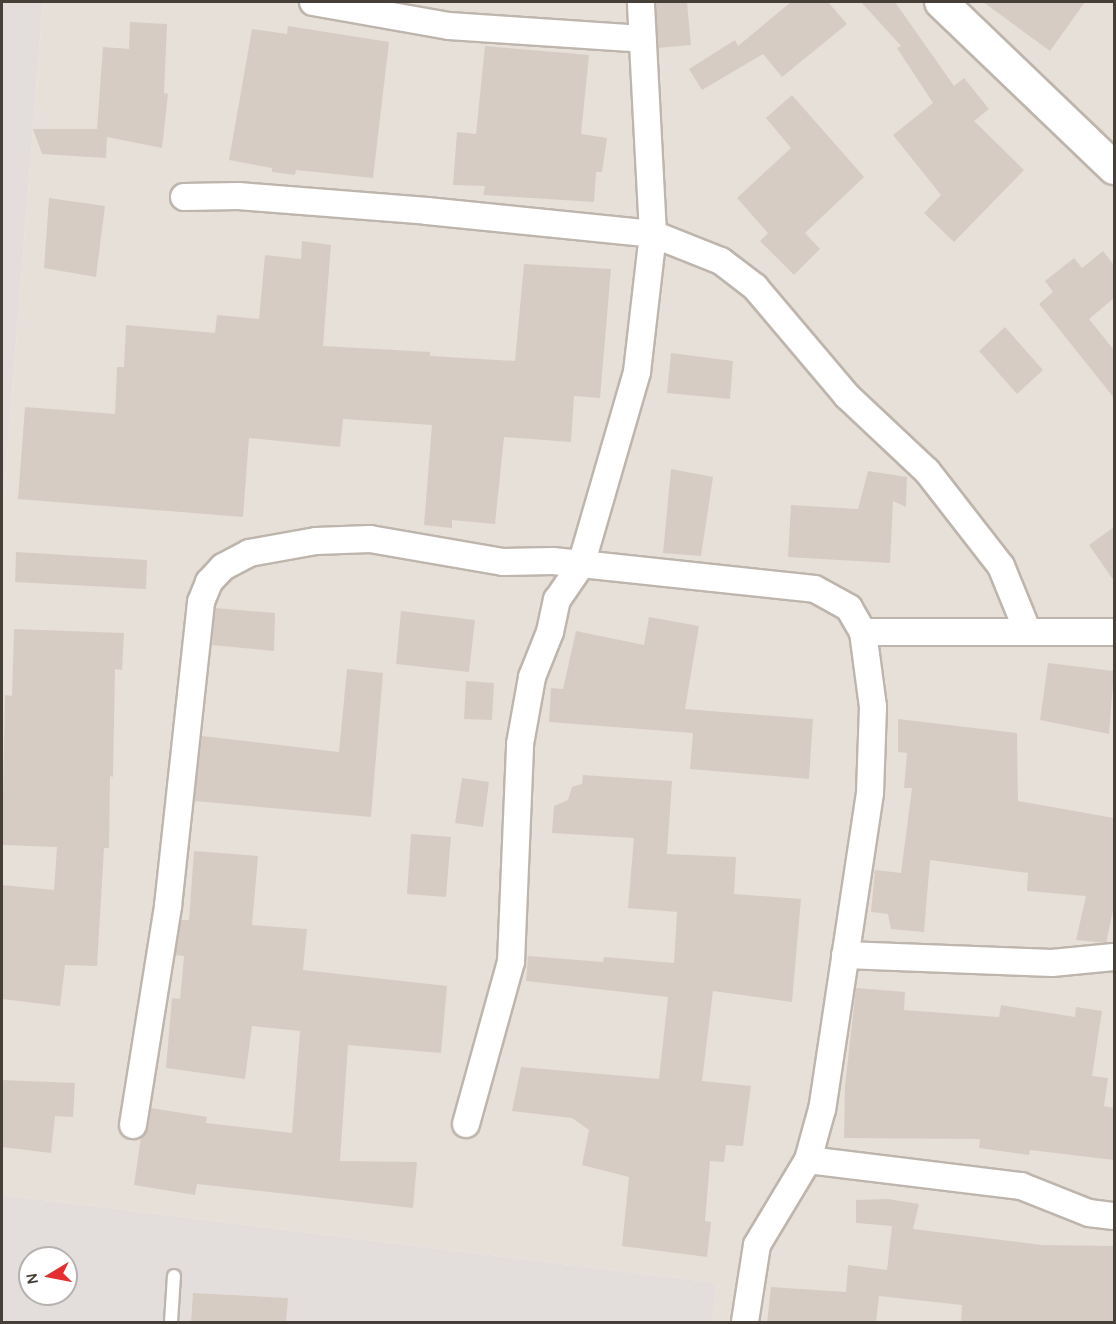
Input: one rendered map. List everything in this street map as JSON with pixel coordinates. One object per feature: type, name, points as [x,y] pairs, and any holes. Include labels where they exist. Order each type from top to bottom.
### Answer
[{"type":"street","points":[[313,2],[448,26],[643,39]]},
{"type":"street","points":[[466,1124],[512,962],[520,744],[532,677],[550,632],[557,600],[581,565],[637,372],[653,234],[641,2]]},
{"type":"street","points":[[946,3],[1114,168]]},
{"type":"street","points":[[184,197],[238,196],[391,208],[653,234],[721,261],[755,287],[847,396],[927,471],[1001,566],[1028,632]]},
{"type":"street","points":[[133,1125],[168,906],[200,614],[209,582],[223,567],[249,553],[316,541],[359,539],[503,562],[581,565],[815,589],[849,608],[863,632],[873,707],[870,793],[822,1109],[808,1160],[757,1245],[745,1323]]},
{"type":"street","points":[[863,632],[1114,632]]},
{"type":"street","points":[[845,956],[1053,963],[1114,957]]},
{"type":"street","points":[[808,1160],[1021,1186],[1089,1213],[1114,1216]]},
{"type":"lane","points":[[171,1323],[174,1276]]},
{"type":"shaded area","points":[[2,2],[43,2],[2,521]]},
{"type":"shaded area","points":[[43,2],[1114,2],[1114,1322],[713,1322],[716,1283],[2,1195],[2,521]]},
{"type":"shaded area","points":[[2,1195],[716,1283],[713,1322],[2,1322]]},
{"type":"building","points":[[656,2],[687,2],[691,45],[658,48]]},
{"type":"building","points":[[791,2],[828,2],[847,24],[782,77],[763,54],[702,90],[689,69],[735,40],[738,46]]},
{"type":"building","points":[[861,2],[895,2],[954,86],[964,78],[989,109],[974,121],[1024,170],[954,242],[924,213],[941,195],[893,135],[933,103],[897,48],[901,46]]},
{"type":"building","points":[[983,2],[1085,2],[1050,51]]},
{"type":"building","points":[[130,22],[167,24],[164,93],[168,94],[162,148],[107,137],[106,158],[42,154],[33,129],[97,129],[103,47],[129,49]]},
{"type":"building","points":[[288,26],[389,42],[373,178],[296,170],[295,175],[272,172],[272,168],[229,160],[252,29],[287,34]]},
{"type":"building","points":[[485,46],[589,55],[581,134],[607,138],[602,172],[596,172],[594,202],[483,195],[485,186],[453,185],[457,132],[476,134]]},
{"type":"building","points":[[792,95],[864,177],[805,233],[820,249],[794,275],[760,241],[768,233],[737,198],[791,148],[766,118]]},
{"type":"building","points":[[49,198],[105,206],[96,277],[44,268]]},
{"type":"building","points":[[302,241],[331,245],[323,346],[430,352],[430,356],[515,361],[524,264],[611,269],[600,398],[574,396],[571,442],[504,437],[495,524],[452,520],[452,528],[424,525],[432,425],[343,419],[340,447],[249,438],[243,517],[18,499],[25,407],[115,414],[117,367],[124,367],[126,325],[215,333],[217,315],[259,319],[265,255],[301,259]]},
{"type":"building","points":[[1103,251],[1114,265],[1114,298],[1089,319],[1114,350],[1114,398],[1039,304],[1053,292],[1045,281],[1074,258],[1082,268]]},
{"type":"building","points":[[1005,327],[1043,370],[1017,394],[979,351]]},
{"type":"building","points":[[671,353],[733,361],[730,399],[667,393]]},
{"type":"building","points":[[671,469],[713,477],[701,556],[663,553]]},
{"type":"building","points":[[868,471],[907,477],[906,507],[893,501],[890,563],[788,557],[791,505],[858,509]]},
{"type":"building","points":[[1114,527],[1114,581],[1089,545]]},
{"type":"building","points":[[16,552],[147,560],[146,589],[15,582]]},
{"type":"building","points":[[215,608],[275,613],[274,651],[212,645]]},
{"type":"building","points":[[401,611],[475,620],[469,672],[396,664]]},
{"type":"building","points":[[649,617],[699,626],[685,709],[813,719],[809,779],[690,769],[693,733],[549,722],[551,688],[563,689],[576,631],[644,645]]},
{"type":"building","points":[[14,629],[124,633],[122,670],[115,669],[109,848],[104,848],[97,966],[65,965],[60,1006],[2,999],[2,885],[54,890],[57,847],[2,845],[5,695],[12,696]]},
{"type":"building","points":[[1048,663],[1114,671],[1109,734],[1040,720]]},
{"type":"building","points":[[347,669],[383,673],[371,817],[194,801],[202,736],[339,752]]},
{"type":"building","points":[[466,681],[494,683],[492,720],[464,719]]},
{"type":"building","points":[[898,719],[1017,733],[1018,801],[1114,818],[1114,906],[1106,943],[1076,940],[1086,896],[1027,891],[1028,873],[930,860],[924,932],[891,929],[888,914],[871,912],[875,870],[901,873],[912,788],[904,788],[907,753],[898,752]]},
{"type":"building","points":[[583,775],[672,781],[667,854],[736,857],[734,894],[801,899],[792,1002],[713,991],[702,1081],[751,1086],[743,1146],[726,1145],[724,1162],[710,1161],[705,1221],[711,1222],[707,1257],[622,1246],[629,1177],[582,1165],[589,1130],[572,1118],[512,1111],[521,1067],[659,1079],[668,997],[526,981],[528,956],[603,962],[604,957],[674,963],[677,912],[628,908],[634,838],[552,833],[554,806],[568,800],[572,787],[582,784]]},
{"type":"building","points":[[462,778],[489,782],[483,827],[455,823]]},
{"type":"building","points":[[411,834],[451,837],[446,897],[407,894]]},
{"type":"building","points":[[194,851],[258,856],[252,925],[307,929],[303,970],[447,986],[441,1053],[348,1045],[340,1161],[417,1162],[413,1208],[197,1184],[195,1195],[134,1185],[141,1137],[148,1128],[151,1108],[207,1117],[206,1123],[292,1133],[300,1031],[252,1026],[245,1079],[166,1068],[172,998],[180,999],[184,956],[175,955],[181,920],[189,920]]},
{"type":"building","points":[[856,988],[905,992],[904,1010],[999,1017],[1001,1005],[1075,1017],[1076,1007],[1102,1011],[1092,1076],[1108,1078],[1104,1106],[1114,1108],[1114,1160],[1030,1150],[1029,1155],[979,1148],[980,1139],[844,1138],[845,1086]]},
{"type":"building","points":[[2,1080],[75,1083],[73,1117],[55,1116],[51,1153],[2,1147]]},
{"type":"building","points":[[888,1199],[919,1204],[913,1229],[1042,1245],[1114,1246],[1114,1323],[961,1323],[962,1305],[879,1296],[876,1323],[767,1323],[771,1287],[846,1292],[848,1265],[887,1270],[892,1226],[856,1223],[856,1200]]},
{"type":"building","points":[[193,1293],[288,1298],[286,1323],[191,1323]]}]
